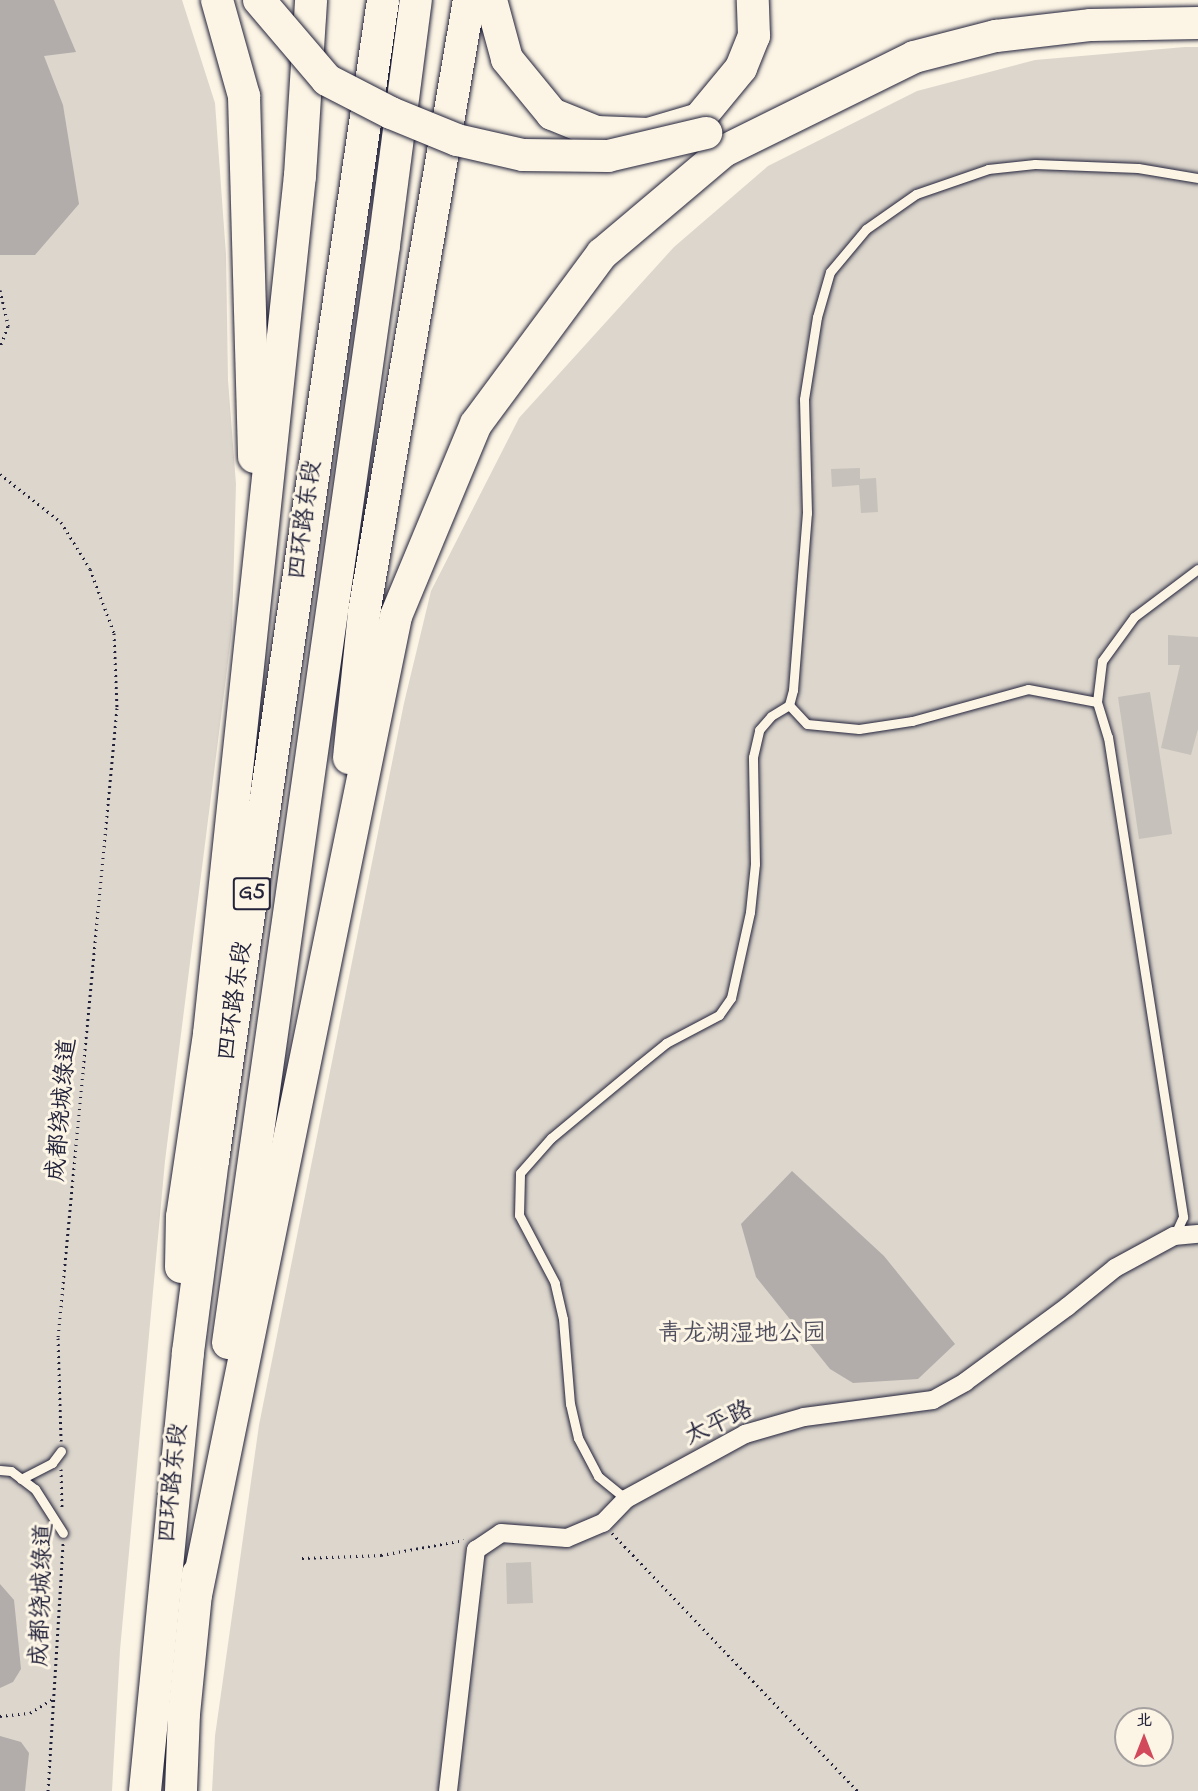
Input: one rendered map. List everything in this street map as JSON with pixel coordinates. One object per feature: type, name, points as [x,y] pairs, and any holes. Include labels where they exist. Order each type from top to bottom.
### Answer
[{"type":"highway","points":[[217,0],[244,96],[255,605]]},
{"type":"highway","points":[[258,0],[327,80],[391,113],[457,140],[524,155],[608,156],[706,134],[914,57],[996,36],[1079,26],[1198,23]]},
{"type":"highway","points":[[177,1453],[182,1217],[209,1034],[255,605],[300,176],[311,0]]},
{"type":"highway","name":"四环路东段","points":[[145,1791],[177,1453],[213,1160],[383,0]]},
{"type":"highway","name":"四环路东段","points":[[182,1791],[196,1595],[249,1178],[381,269],[416,0]]},
{"type":"highway","points":[[330,941],[364,613],[469,0]]},
{"type":"highway","points":[[491,0],[507,59],[552,114],[596,132],[648,134],[699,119],[741,68],[754,36],[753,0]]},
{"type":"highway","points":[[196,1595],[396,616],[476,424],[602,254],[724,151],[914,57]]},
{"type":"street","name":"太平路","points":[[448,1791],[476,1550],[501,1533],[567,1538],[603,1523],[626,1499],[745,1434],[804,1417],[933,1400],[965,1382],[1115,1268],[1174,1236],[1198,1234]]},
{"type":"lane","points":[[1096,702],[1028,689],[912,721],[859,729],[807,724],[789,705],[807,513],[804,399],[817,317],[830,272],[866,229],[916,194],[988,169],[1035,164],[1138,168],[1198,178]]},
{"type":"lane","points":[[1174,1236],[1182,1217],[1108,737],[1096,702],[1102,661],[1134,617],[1198,568]]},
{"type":"lane","points":[[626,1499],[598,1476],[579,1438],[555,1283],[519,1215],[520,1173],[551,1138],[639,1065],[666,1043],[719,1015],[731,998],[750,912],[755,864],[753,757],[759,730],[771,716],[789,705]]},
{"type":"lane","points":[[21,1479],[52,1463],[61,1451]]},
{"type":"lane","points":[[0,1470],[11,1471],[35,1489],[63,1533]]},
{"type":"path","points":[[0,290],[8,326],[0,347]]},
{"type":"path","name":"成都绕城绿道","points":[[0,474],[61,522],[90,569],[114,633],[117,708],[58,1338],[63,1533],[48,1791]]},
{"type":"path","points":[[603,1523],[858,1791]]},
{"type":"path","points":[[302,1558],[381,1555],[468,1539]]},
{"type":"path","points":[[0,1716],[30,1713],[55,1698]]},
{"type":"green space","points":[[0,0],[182,0],[215,103],[226,255],[228,380],[236,484],[232,630],[165,1161],[120,1650],[112,1791],[0,1791]]},
{"type":"green space","name":"青龙湖湿地公园","points":[[1198,47],[1198,1791],[212,1791],[215,1736],[259,1425],[404,703],[431,591],[519,418],[674,247],[768,166],[917,91],[1035,60]]},
{"type":"shaded area","points":[[0,0],[54,0],[76,52],[44,56],[63,105],[79,204],[35,255],[0,255]]},
{"type":"shaded area","points":[[792,1171],[884,1256],[955,1344],[918,1379],[853,1383],[830,1369],[756,1277],[741,1224]]},
{"type":"shaded area","points":[[0,1584],[14,1600],[21,1669],[13,1682],[0,1688]]},
{"type":"shaded area","points":[[0,1736],[21,1742],[29,1753],[25,1791],[0,1791]]},
{"type":"building","points":[[860,468],[860,479],[876,478],[878,512],[861,513],[859,485],[832,487],[831,469]]},
{"type":"building","points":[[1168,635],[1198,637],[1198,729],[1191,755],[1161,748],[1180,665],[1168,665]]},
{"type":"building","points":[[1150,692],[1172,834],[1139,839],[1118,697]]},
{"type":"building","points":[[531,1562],[533,1603],[507,1604],[506,1563]]}]
